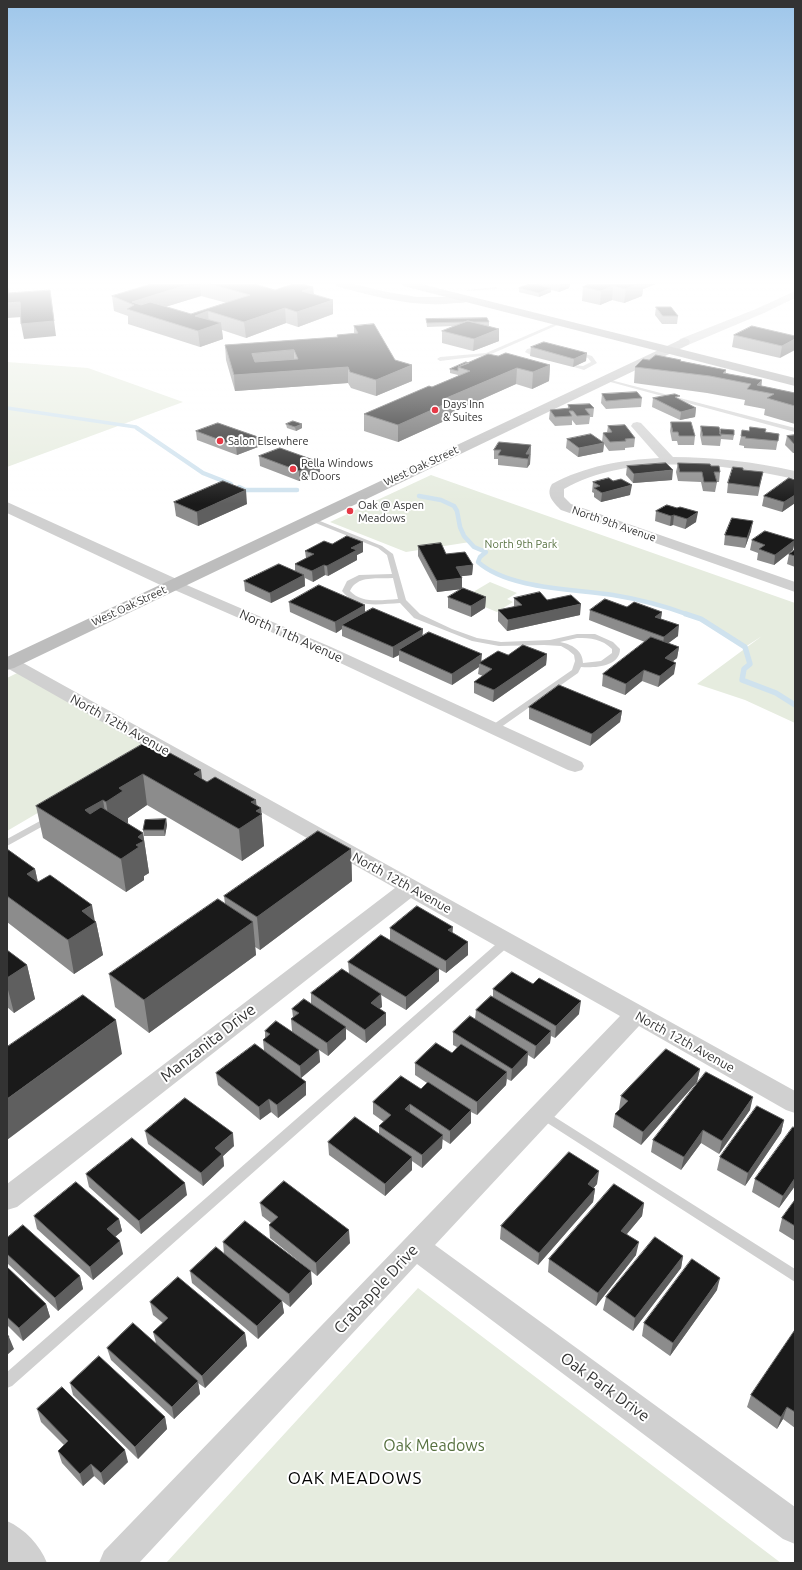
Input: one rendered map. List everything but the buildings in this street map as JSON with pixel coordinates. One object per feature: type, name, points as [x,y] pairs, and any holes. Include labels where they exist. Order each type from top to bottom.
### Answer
[{"type":"main road","name":"West Oak Street","points":[[8,664],[651,357]]},
{"type":"main road","points":[[695,357],[795,382]]},
{"type":"main road","points":[[745,357],[795,370]]},
{"type":"street","points":[[638,426],[669,460],[726,462],[795,474]]},
{"type":"street","name":"North 9th Avenue","points":[[669,460],[599,469],[579,476],[557,487],[556,498],[566,507],[795,587]]},
{"type":"street","name":"North 11th Avenue","points":[[7,507],[175,585],[325,650],[575,766]]},
{"type":"street","name":"North 12th Avenue","points":[[8,664],[162,752],[410,888],[795,1103]]},
{"type":"street","name":"Manzanita Drive","points":[[7,1199],[410,888]]},
{"type":"street","name":"Crabapple Drive","points":[[116,1563],[636,1014]]},
{"type":"street","name":"Oak Park Drive","points":[[415,1247],[795,1527]]},
{"type":"street","points":[[7,1538],[30,1563]]},
{"type":"lane","points":[[440,359],[456,357]]},
{"type":"lane","points":[[576,366],[584,368],[594,362],[590,357]]},
{"type":"lane","points":[[605,379],[795,430]]},
{"type":"lane","points":[[310,519],[380,546],[390,554],[402,602],[417,616],[475,640],[504,644],[551,642],[578,636],[591,637],[607,641],[616,649],[616,653],[609,661],[594,666],[579,665]]},
{"type":"lane","points":[[395,576],[362,577],[350,583],[346,591],[354,598],[360,600],[402,602]]},
{"type":"lane","points":[[494,728],[575,671],[579,665],[580,658],[571,648],[551,642]]},
{"type":"lane","points":[[7,843],[62,811]]},
{"type":"lane","points":[[7,1381],[506,942]]},
{"type":"lane","points":[[542,1114],[795,1276]]},
{"type":"green space","points":[[7,362],[88,368],[183,402],[7,467]]},
{"type":"green space","name":"North 9th Park","points":[[431,475],[795,603],[795,723],[745,700],[697,684],[762,636],[745,647],[701,619],[676,610],[614,595],[535,585],[508,577],[486,569],[478,562],[480,557],[486,552],[475,547],[470,542],[406,552],[330,522]]},
{"type":"green space","points":[[490,582],[517,593],[507,599],[513,602],[497,612],[463,598]]},
{"type":"green space","points":[[19,672],[152,746],[7,831],[7,678]]},
{"type":"green space","name":"Oak Meadows","points":[[418,1288],[781,1563],[166,1563]]},
{"type":"waterway","points":[[7,408],[137,428]]},
{"type":"waterway","points":[[137,428],[203,473],[231,484]]},
{"type":"waterway","points":[[239,487],[245,490],[297,490]]},
{"type":"waterway","points":[[419,496],[441,500],[454,506],[457,511],[460,527],[464,536],[474,547],[486,552],[480,557],[478,562],[491,571],[506,578],[524,583],[642,601],[689,615]]},
{"type":"waterway","points":[[689,615],[701,619],[745,647],[750,664],[744,669],[742,680],[776,693],[795,705]]},
{"type":"place","name":"Days Inn & Suites","points":[[435,410]]},
{"type":"place","name":"Salon Elsewhere","points":[[220,441]]},
{"type":"place","name":"Pella Windows & Doors","points":[[293,469]]},
{"type":"place","name":"Oak @ Aspen Meadows","points":[[350,511]]},
{"type":"district","name":"OAK MEADOWS","points":[[355,1478]]}]
